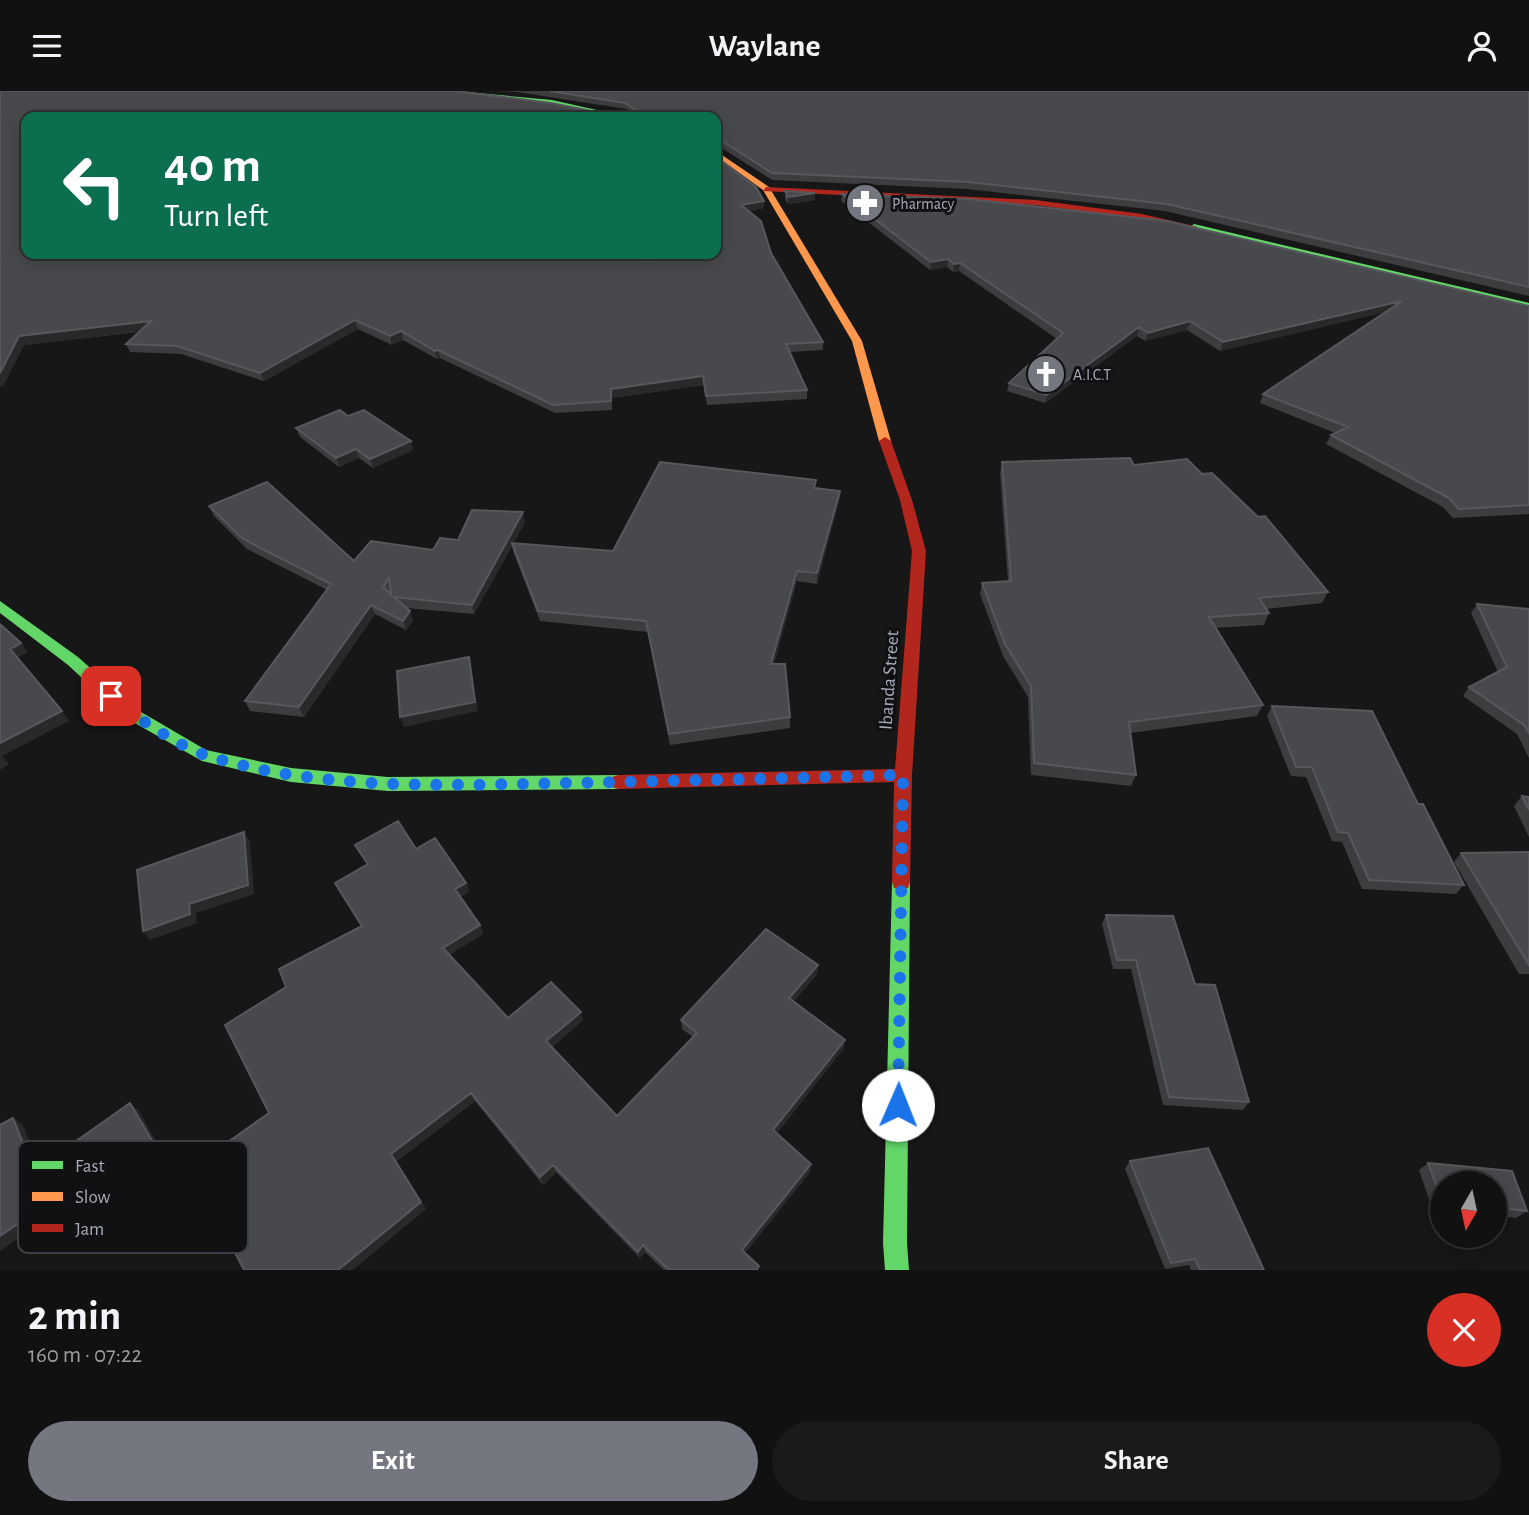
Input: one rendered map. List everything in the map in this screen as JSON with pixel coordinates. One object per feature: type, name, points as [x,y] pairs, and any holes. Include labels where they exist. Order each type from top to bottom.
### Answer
[{"type":"street","points":[[459,91],[552,102],[601,112]]},
{"type":"street","name":"Ibanda Street","points":[[721,157],[766,189],[857,341],[876,414],[906,500],[919,551],[903,775],[895,1243],[897,1270]]},
{"type":"street","points":[[766,189],[967,198],[1064,207],[1165,221],[1529,306]]},
{"type":"street","points":[[0,606],[73,661],[130,713],[202,755],[291,775],[388,784],[903,775]]},
{"type":"building","points":[[0,91],[455,91],[551,103],[596,112],[21,112],[21,259],[721,259],[721,161],[756,187],[764,201],[741,205],[761,221],[771,253],[823,342],[786,344],[807,390],[706,396],[703,376],[611,389],[611,401],[553,405],[438,350],[435,351],[401,331],[390,336],[355,320],[260,373],[177,346],[126,344],[151,321],[19,336],[0,373]]},
{"type":"building","points":[[550,91],[1529,91],[1529,287],[1167,204],[968,182],[772,173],[721,141],[721,112],[633,112],[635,110],[625,103]]},
{"type":"building","points":[[785,191],[815,193],[788,197]]},
{"type":"building","points":[[842,194],[968,199],[1167,221],[1529,306],[1529,505],[1459,509],[1449,498],[1331,435],[1348,427],[1263,394],[1402,301],[1223,342],[1190,321],[1148,333],[1139,327],[1047,395],[1009,383],[1063,333],[960,263],[954,264],[948,259],[931,262]]},
{"type":"building","points":[[340,410],[348,416],[364,410],[411,441],[370,459],[356,449],[336,458],[296,428]]},
{"type":"building","points":[[1130,458],[1134,465],[1187,459],[1202,474],[1212,473],[1258,517],[1265,516],[1328,592],[1259,598],[1269,613],[1209,617],[1263,705],[1129,722],[1136,775],[1034,763],[1031,686],[1005,644],[982,583],[1011,581],[1002,462]]},
{"type":"building","points":[[660,462],[816,480],[814,488],[840,491],[817,573],[797,571],[771,664],[785,664],[790,717],[669,734],[646,621],[538,611],[512,543],[613,551]]},
{"type":"building","points":[[267,482],[354,561],[371,541],[433,550],[440,538],[458,540],[472,510],[523,512],[472,605],[394,597],[410,611],[403,621],[371,605],[299,707],[245,701],[331,584],[243,539],[209,506]],"holes":[[[389,578],[391,594],[383,587]]]},
{"type":"building","points":[[1477,604],[1529,609],[1529,733],[1524,725],[1469,687],[1507,667]]},
{"type":"building","points":[[0,624],[21,643],[10,649],[62,711],[0,743]]},
{"type":"building","points":[[469,657],[475,702],[400,717],[397,671]]},
{"type":"building","points":[[1272,706],[1372,711],[1418,804],[1423,804],[1464,885],[1369,880],[1348,833],[1338,832],[1312,767],[1296,767]]},
{"type":"building","points":[[1522,796],[1529,797],[1529,810]]},
{"type":"building","points":[[398,821],[416,849],[435,838],[466,883],[455,889],[480,925],[443,948],[508,1018],[551,982],[581,1012],[546,1041],[617,1116],[697,1033],[681,1020],[766,929],[818,965],[789,998],[845,1040],[773,1130],[811,1164],[742,1250],[759,1266],[756,1270],[669,1270],[643,1245],[638,1252],[553,1165],[540,1177],[471,1093],[391,1154],[421,1202],[338,1270],[244,1270],[235,1253],[248,1253],[248,1141],[229,1141],[269,1113],[225,1025],[286,987],[279,969],[362,926],[335,883],[368,864],[355,845]]},
{"type":"building","points":[[244,832],[248,885],[189,904],[190,914],[143,931],[137,870]]},
{"type":"building","points":[[1529,852],[1529,965],[1461,853]]},
{"type":"building","points":[[1106,915],[1173,916],[1195,984],[1215,985],[1249,1102],[1169,1097],[1136,960],[1117,960]]},
{"type":"building","points":[[130,1103],[152,1141],[76,1141]]},
{"type":"building","points":[[13,1118],[22,1141],[18,1141],[18,1224],[0,1236],[0,1125]]},
{"type":"building","points":[[1208,1148],[1264,1270],[1200,1270],[1195,1259],[1171,1263],[1130,1161]]},
{"type":"building","points":[[1428,1163],[1512,1171],[1527,1211],[1507,1209],[1507,1171],[1431,1171]]},
{"type":"traffic: fast","points":[[459,91],[552,102],[601,112]]},
{"type":"traffic: fast","points":[[1194,227],[1529,306]]},
{"type":"traffic: fast","points":[[0,606],[73,661],[130,713],[202,755],[291,775],[388,784],[618,782]]},
{"type":"traffic: fast","points":[[897,1270],[895,1243],[901,882]]},
{"type":"traffic: slow","points":[[721,157],[766,189],[857,341],[885,441]]},
{"type":"traffic: jam","points":[[766,189],[1035,202],[1142,216],[1194,227]]},
{"type":"traffic: jam","points":[[885,441],[906,500],[919,551],[903,775],[901,882]]},
{"type":"traffic: jam","points":[[618,782],[903,775]]},
{"type":"place","name":"Pharmacy","points":[[865,203]]},
{"type":"place","name":"A.I.C.T","points":[[1046,374]]},
{"type":"route","points":[[111,696],[130,713],[202,755],[291,775],[388,784],[508,784],[903,775],[898,1105]]}]
